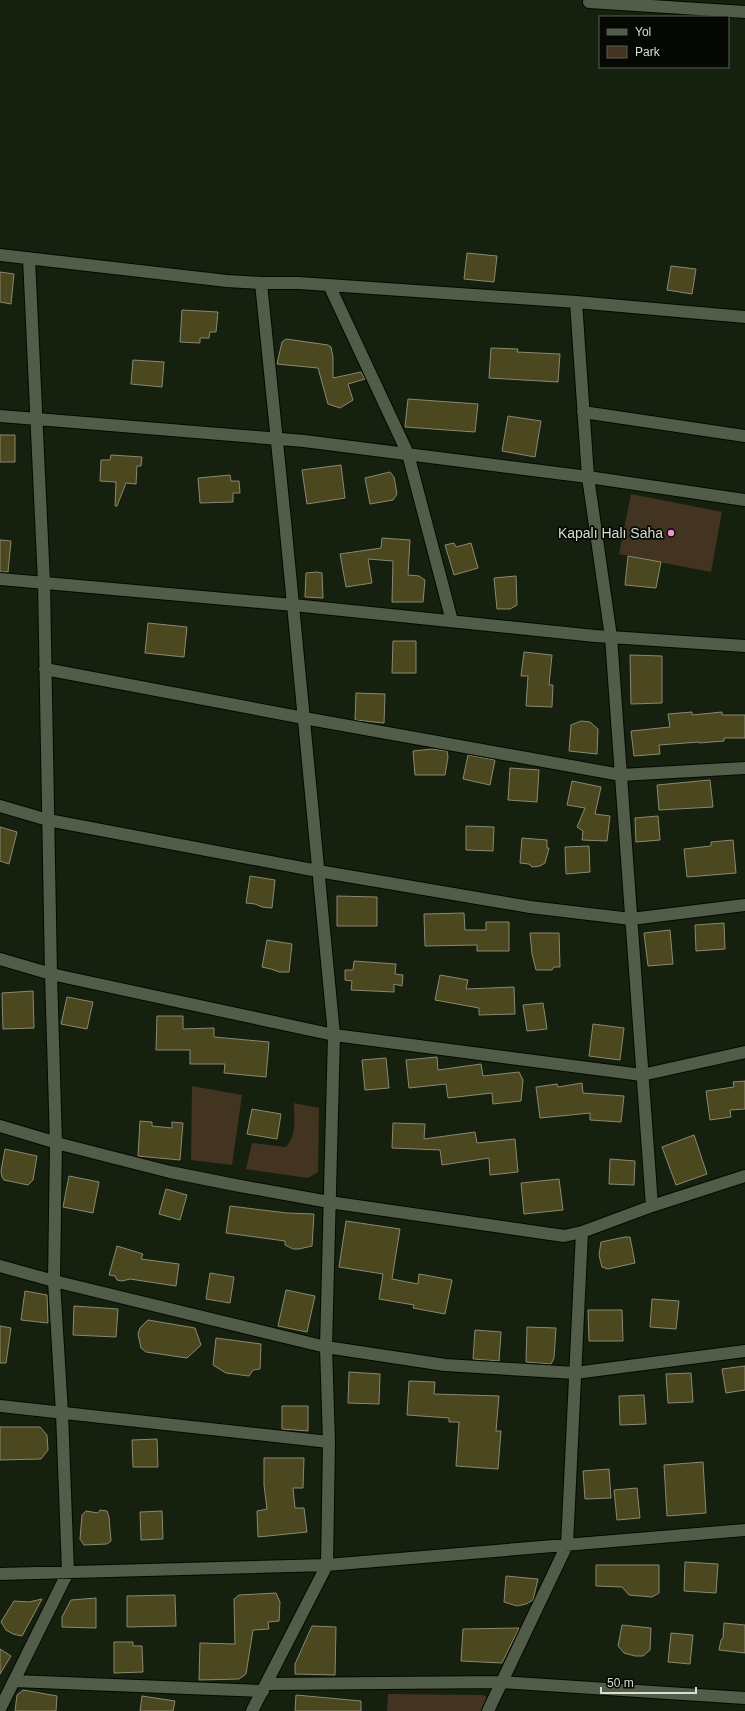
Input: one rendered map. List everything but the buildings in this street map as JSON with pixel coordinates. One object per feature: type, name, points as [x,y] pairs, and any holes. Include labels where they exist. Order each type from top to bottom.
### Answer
[{"type":"street","points":[[589,2],[745,12]]},
{"type":"street","points":[[0,255],[227,281],[299,283],[576,302],[745,317]]},
{"type":"street","points":[[0,1709],[68,1572],[62,1413],[54,1281],[56,1143],[51,974],[44,583],[29,258]]},
{"type":"street","points":[[252,1711],[327,1565],[329,1442],[326,1348],[334,1035],[261,283]]},
{"type":"street","points":[[329,285],[408,454],[452,621]]},
{"type":"street","points":[[576,302],[588,477],[611,637],[652,1206]]},
{"type":"street","points":[[583,412],[745,436]]},
{"type":"street","points":[[0,416],[276,439],[588,477],[745,500]]},
{"type":"street","points":[[0,579],[293,605],[611,637],[745,646]]},
{"type":"street","points":[[45,668],[304,718],[621,775],[745,768]]},
{"type":"street","points":[[0,806],[48,820],[318,872],[530,907],[631,919],[745,905]]},
{"type":"street","points":[[0,959],[51,974],[334,1035],[642,1075],[745,1052]]},
{"type":"street","points":[[0,1126],[56,1143],[170,1172],[329,1202],[564,1236],[582,1232],[652,1206],[745,1176]]},
{"type":"street","points":[[488,1711],[567,1545],[582,1232]]},
{"type":"street","points":[[0,1266],[54,1281],[326,1348],[445,1365],[575,1373],[745,1352]]},
{"type":"street","points":[[0,1406],[329,1442]]},
{"type":"street","points":[[0,1574],[327,1565],[745,1530]]},
{"type":"street","points":[[14,1681],[265,1687],[501,1682],[745,1698]]},
{"type":"green space","name":"Kapalı Halı Saha","points":[[631,494],[722,512],[711,572],[619,554]]},
{"type":"green space","points":[[192,1086],[242,1095],[232,1165],[191,1160]]},
{"type":"green space","points":[[294,1103],[319,1108],[318,1172],[308,1178],[246,1169],[252,1143],[285,1147],[289,1143],[294,1127]]},
{"type":"green space","points":[[388,1694],[483,1695],[488,1698],[481,1711],[387,1711]]},
{"type":"place","name":"Kapalı Halı Saha","points":[[671,533]]}]
